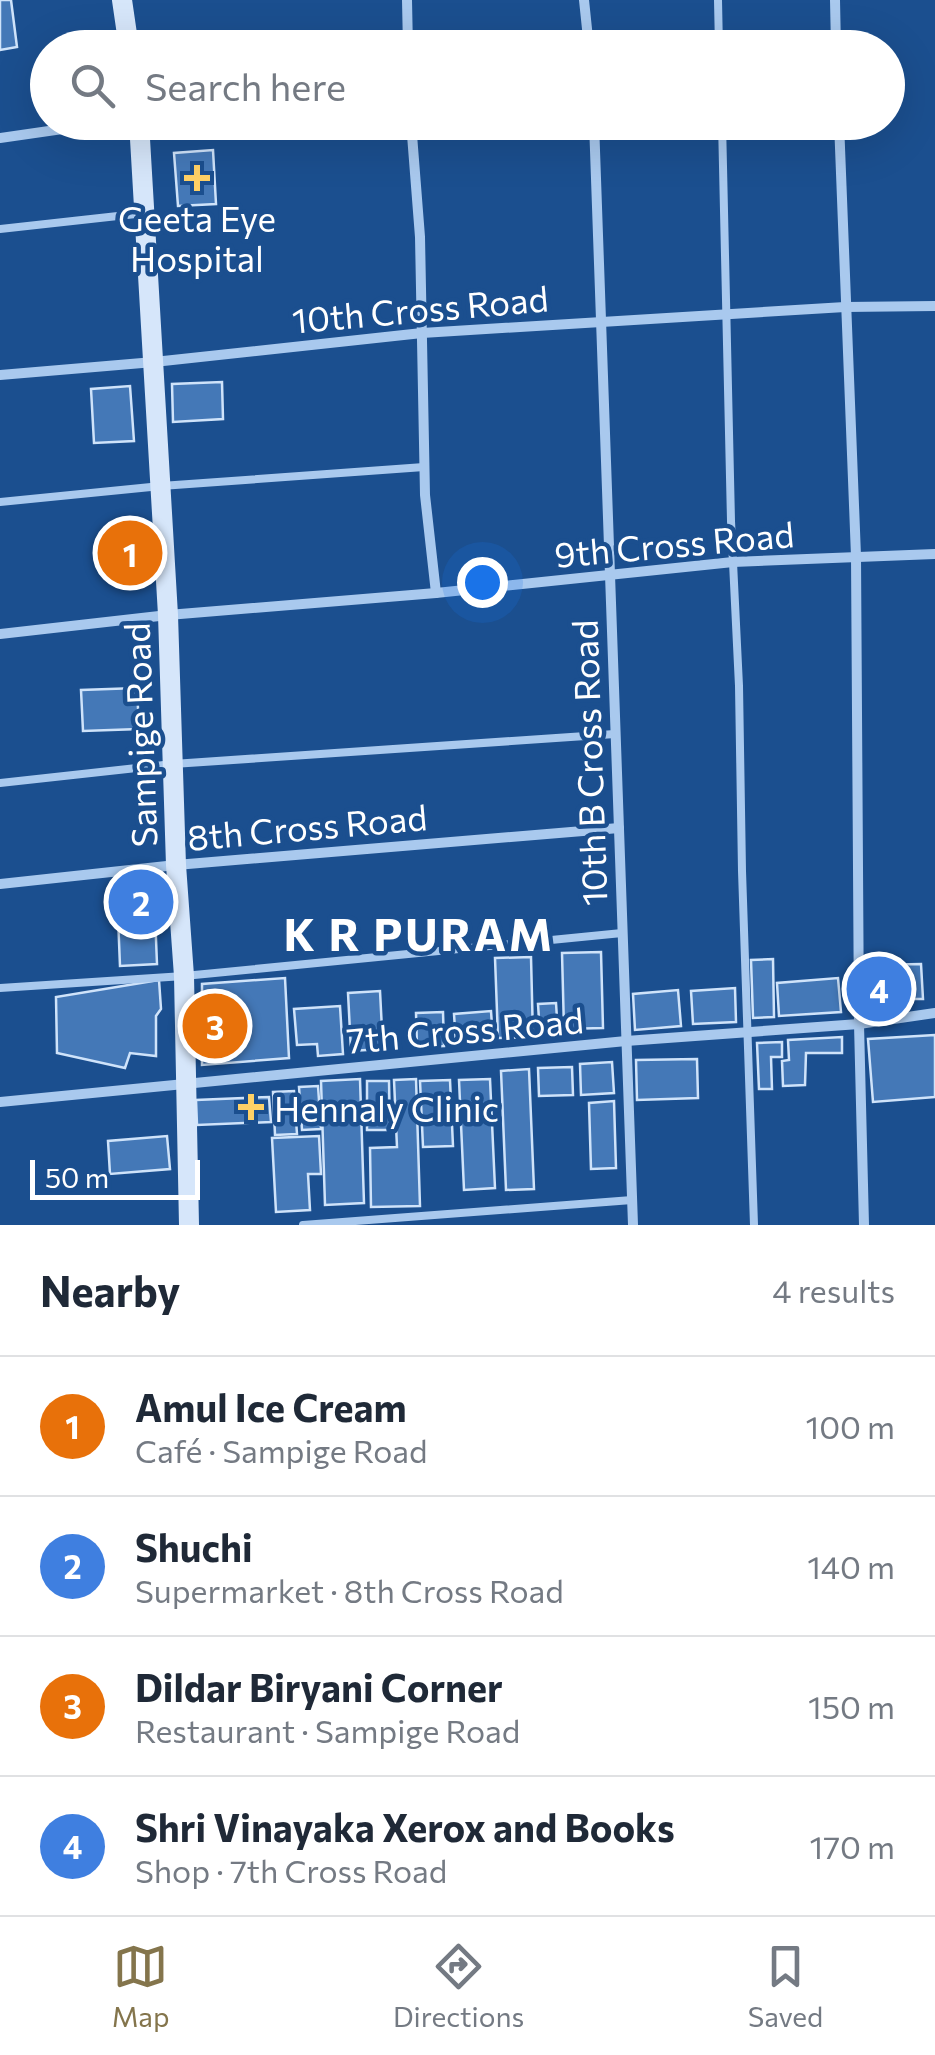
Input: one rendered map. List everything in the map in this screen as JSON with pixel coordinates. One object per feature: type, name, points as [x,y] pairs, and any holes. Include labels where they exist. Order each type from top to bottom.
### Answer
[{"type":"street","points":[[122,0],[126,30]]},
{"type":"street","points":[[407,0],[408,30]]},
{"type":"street","points":[[584,0],[586,30]]},
{"type":"street","points":[[835,0],[836,30]]},
{"type":"street","points":[[0,138],[30,134]]},
{"type":"street","name":"Sampige Road","points":[[140,140],[168,615],[176,864],[184,976],[189,1225]]},
{"type":"street","points":[[412,140],[420,237],[425,495],[436,594]]},
{"type":"street","name":"10th B Cross Road","points":[[595,140],[633,1225]]},
{"type":"street","points":[[840,140],[856,556],[864,1225]]},
{"type":"street","name":"10th Cross Road","points":[[0,374],[422,333],[600,320],[935,306]]},
{"type":"street","name":"9th Cross Road","points":[[0,634],[734,562],[935,554]]},
{"type":"street","name":"8th Cross Road","points":[[0,884],[176,864],[619,828]]},
{"type":"street","name":"7th Cross Road","points":[[0,1102],[626,1041],[859,1024],[935,1013]]},
{"type":"lane","points":[[718,0],[719,30]]},
{"type":"lane","points":[[723,140],[754,1225]]},
{"type":"lane","points":[[0,229],[146,212]]},
{"type":"lane","points":[[0,502],[424,467]]},
{"type":"lane","points":[[0,783],[174,764],[615,734]]},
{"type":"lane","points":[[0,988],[184,976],[622,933]]},
{"type":"lane","points":[[303,1225],[632,1200]]},
{"type":"building","points":[[0,0],[11,0],[17,47],[0,50]]},
{"type":"building","points":[[213,150],[216,204],[178,206],[174,153]]},
{"type":"building","points":[[222,382],[223,419],[173,422],[172,384]]},
{"type":"building","points":[[130,386],[134,441],[94,443],[91,389]]},
{"type":"building","points":[[139,538],[140,571],[111,572],[110,540]]},
{"type":"building","points":[[137,688],[139,729],[83,731],[81,690]]},
{"type":"building","points":[[154,890],[157,964],[120,966],[117,892]]},
{"type":"building","points":[[601,952],[603,1028],[564,1029],[562,953]]},
{"type":"building","points":[[531,957],[533,1037],[498,1038],[495,958]]},
{"type":"building","points":[[773,959],[774,1017],[753,1018],[751,960]]},
{"type":"building","points":[[921,964],[923,999],[873,999],[871,965]]},
{"type":"building","points":[[285,978],[289,1058],[202,1065],[202,984]]},
{"type":"building","points":[[838,978],[841,1012],[779,1016],[777,983]]},
{"type":"building","points":[[159,980],[161,1009],[156,1016],[156,1056],[130,1053],[125,1068],[57,1053],[56,997]]},
{"type":"building","points":[[735,988],[736,1022],[693,1024],[691,991]]},
{"type":"building","points":[[678,990],[681,1026],[635,1030],[633,994]]},
{"type":"building","points":[[380,991],[383,1049],[351,1051],[348,993]]},
{"type":"building","points":[[556,1003],[558,1034],[540,1035],[538,1004]]},
{"type":"building","points":[[340,1006],[343,1054],[318,1056],[317,1044],[297,1045],[294,1009]]},
{"type":"building","points":[[491,1011],[493,1040],[456,1044],[454,1014]]},
{"type":"building","points":[[443,1012],[444,1046],[417,1047],[416,1013]]},
{"type":"building","points":[[935,1035],[935,1097],[873,1102],[868,1039]]},
{"type":"building","points":[[842,1037],[842,1053],[806,1053],[805,1085],[783,1086],[782,1061],[789,1060],[788,1040]]},
{"type":"building","points":[[782,1042],[782,1057],[771,1057],[772,1089],[759,1089],[757,1043]]},
{"type":"building","points":[[697,1059],[698,1098],[637,1100],[636,1060]]},
{"type":"building","points":[[612,1062],[614,1093],[581,1095],[580,1064]]},
{"type":"building","points":[[572,1067],[573,1095],[539,1096],[538,1068]]},
{"type":"building","points":[[529,1069],[534,1189],[506,1190],[501,1071]]},
{"type":"building","points":[[360,1079],[364,1203],[325,1205],[321,1081]]},
{"type":"building","points":[[416,1079],[420,1206],[371,1207],[370,1148],[397,1147],[394,1080]]},
{"type":"building","points":[[490,1079],[495,1188],[464,1190],[459,1080]]},
{"type":"building","points":[[450,1080],[453,1146],[423,1147],[420,1081]]},
{"type":"building","points":[[367,1081],[389,1081],[390,1130],[367,1130]]},
{"type":"building","points":[[318,1086],[321,1129],[302,1130],[299,1087]]},
{"type":"building","points":[[294,1091],[297,1134],[275,1135],[273,1092]]},
{"type":"building","points":[[269,1097],[271,1122],[197,1125],[196,1100]]},
{"type":"building","points":[[614,1101],[616,1168],[591,1169],[589,1103]]},
{"type":"building","points":[[167,1136],[170,1169],[110,1174],[108,1141]]},
{"type":"building","points":[[319,1136],[321,1174],[308,1174],[310,1210],[276,1212],[272,1138]]},
{"type":"place","name":"Geeta Eye Hospital","points":[[197,178]]},
{"type":"place","name":"Amul Ice Cream","points":[[130,553]]},
{"type":"place","name":"Shuchi","points":[[141,902]]},
{"type":"place","name":"Shri Vinayaka Xerox and Books","points":[[879,989]]},
{"type":"place","name":"Dildar Biryani Corner","points":[[215,1026]]},
{"type":"place","name":"Hennaly Clinic","points":[[251,1107]]},
{"type":"district","name":"K R PURAM","points":[[419,932]]}]
